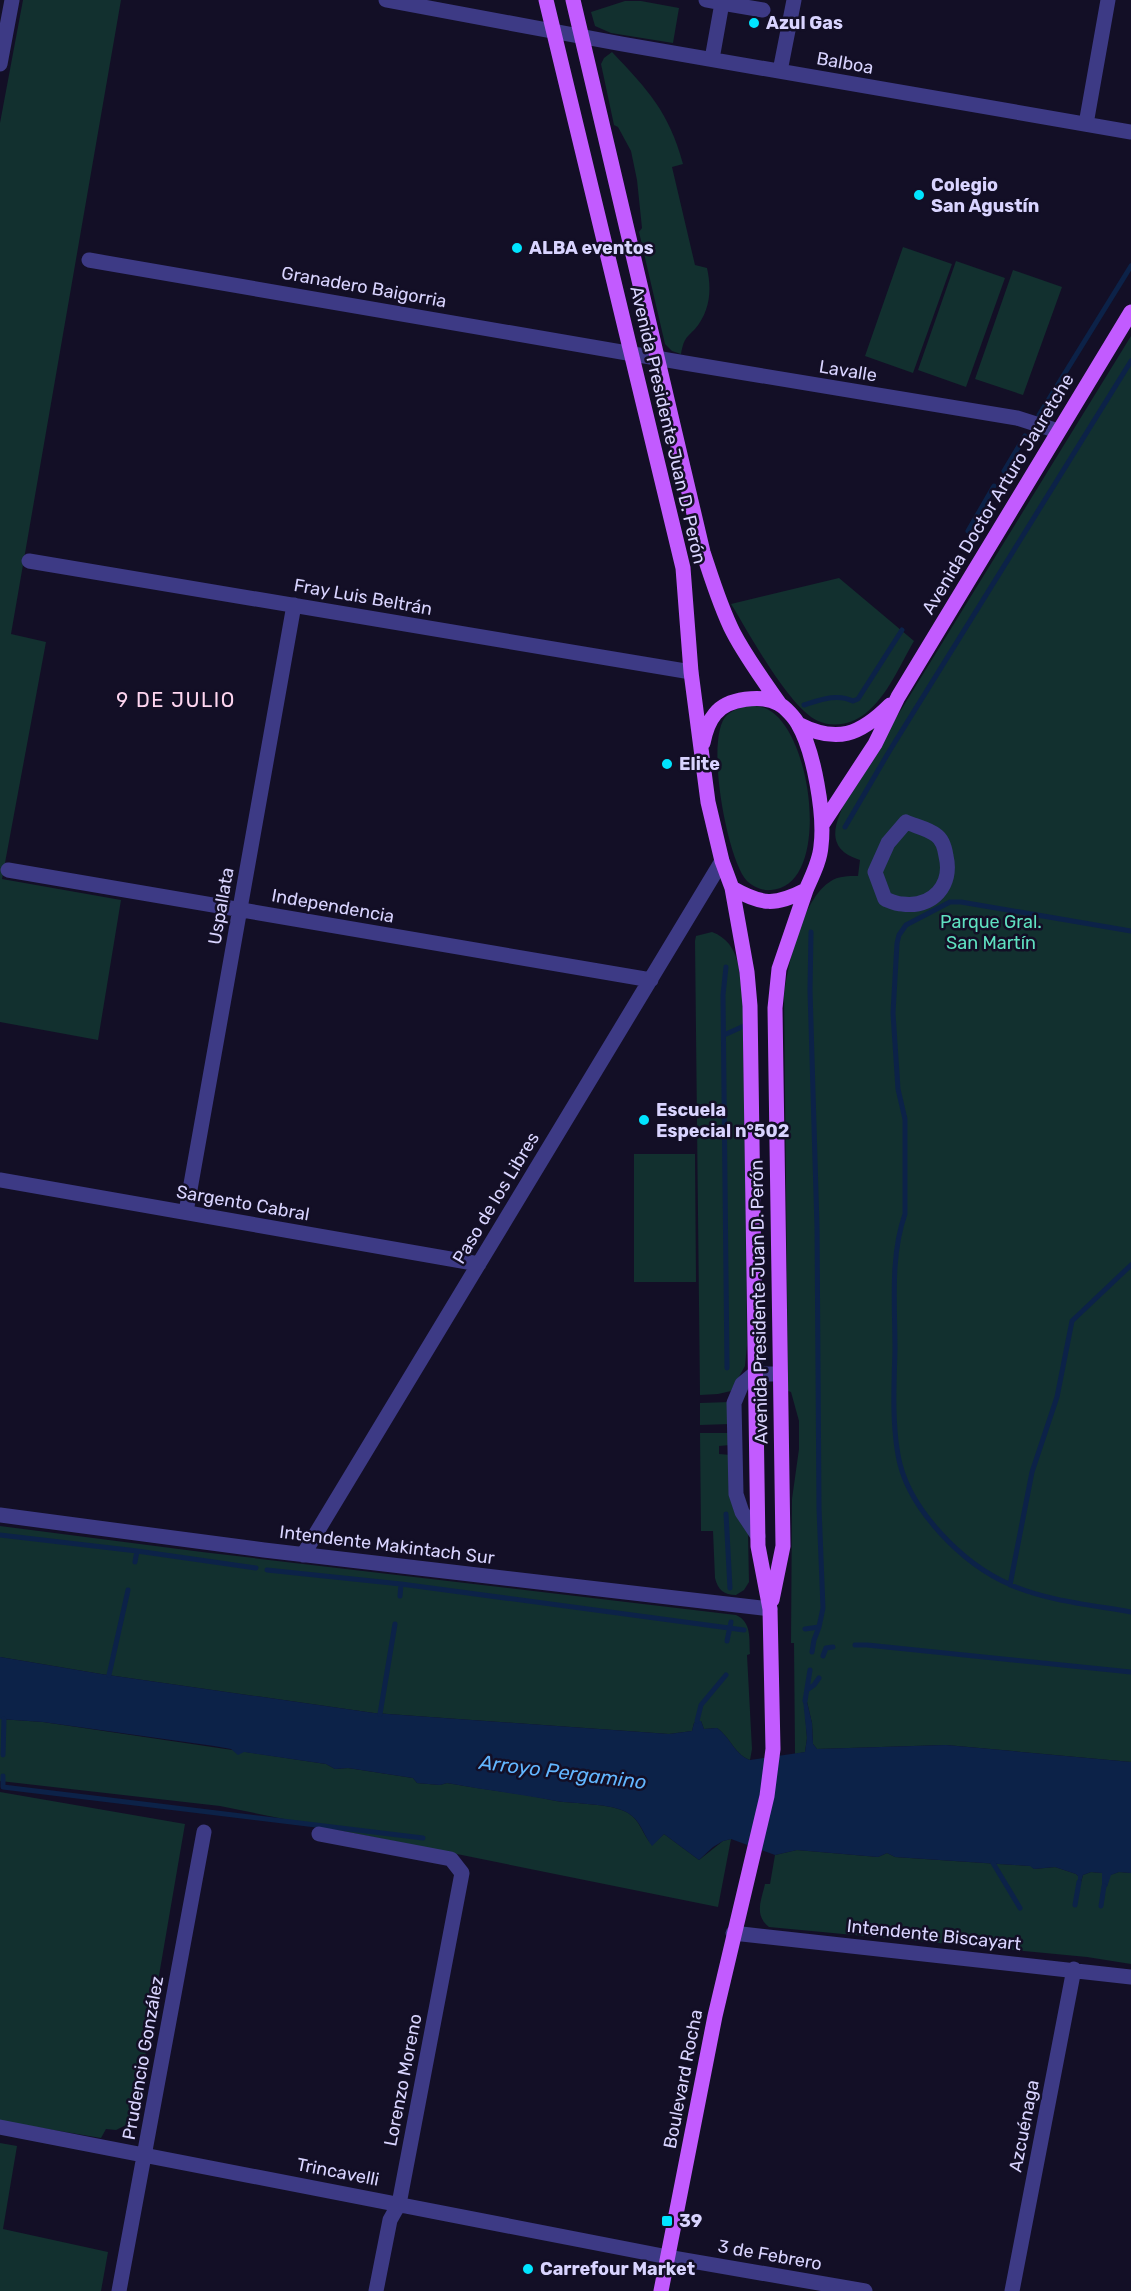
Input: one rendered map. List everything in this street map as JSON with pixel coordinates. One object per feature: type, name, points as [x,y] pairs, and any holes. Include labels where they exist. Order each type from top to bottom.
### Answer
[{"type":"main road","name":"Avenida Presidente Juan D. Perón","points":[[546,0],[683,568],[691,672],[708,802],[722,861],[732,888],[747,972],[750,1006],[758,1546],[770,1609],[773,1749],[767,1796],[748,1876]]},
{"type":"main road","name":"Avenida Presidente Juan D. Perón","points":[[576,1],[581,35],[703,552],[716,593],[744,652],[779,703],[798,724],[817,783],[822,825],[819,857],[779,969],[775,1008],[783,1546],[770,1609]]},
{"type":"main road","name":"Avenida Doctor Arturo Jauretche","points":[[822,825],[875,744],[898,697],[1131,312]]},
{"type":"main road","name":"Avenida Doctor Arturo Jauretche","points":[[798,724],[814,732],[835,736],[857,730],[875,719],[898,697]]},
{"type":"main road","name":"Avenida Presidente Juan D. Perón","points":[[702,758],[707,727],[716,712],[735,700],[756,699],[779,703]]},
{"type":"main road","points":[[732,888],[751,899],[768,903],[787,900],[806,890]]},
{"type":"main road","name":"Boulevard Rocha","points":[[661,2291],[733,1933],[748,1876]]},
{"type":"street","points":[[0,64],[12,0]]},
{"type":"street","name":"Balboa","points":[[386,0],[1131,132]]},
{"type":"street","points":[[706,0],[763,10]]},
{"type":"street","points":[[780,71],[794,0]]},
{"type":"street","points":[[1086,124],[1108,0]]},
{"type":"street","points":[[712,59],[722,3]]},
{"type":"street","name":"Granadero Baigorria","points":[[89,260],[631,353]]},
{"type":"street","name":"Lavalle","points":[[631,353],[1017,418],[1058,431]]},
{"type":"street","name":"Fray Luis Beltrán","points":[[29,561],[691,672]]},
{"type":"street","name":"Uspallata","points":[[186,1212],[294,605]]},
{"type":"street","points":[[906,822],[937,835],[948,863],[947,879],[940,892],[913,904],[901,904],[885,899],[875,872],[888,843],[906,822]]},
{"type":"street","name":"Paso de los Libres","points":[[303,1555],[722,861]]},
{"type":"street","name":"Independencia","points":[[8,870],[651,980]]},
{"type":"street","name":"Sargento Cabral","points":[[0,1180],[479,1264]]},
{"type":"street","points":[[759,1536],[742,1512],[736,1494],[734,1403],[742,1384],[754,1374],[780,1374]]},
{"type":"street","name":"Intendente Makintach Sur","points":[[0,1515],[303,1555],[770,1609]]},
{"type":"street","name":"Prudencio González","points":[[119,2291],[204,1832]]},
{"type":"street","name":"Lorenzo Moreno","points":[[319,1834],[451,1859],[462,1873],[399,2204],[390,2220],[376,2291]]},
{"type":"street","name":"Intendente Biscayart","points":[[733,1933],[1131,1977]]},
{"type":"street","name":"Azcuénaga","points":[[1012,2291],[1074,1969]]},
{"type":"street","name":"Trincavelli","points":[[0,2127],[668,2257]]},
{"type":"street","name":"3 de Febrero","points":[[668,2257],[865,2291]]},
{"type":"green space","points":[[23,0],[121,0],[11,634],[46,642],[2,879],[121,900],[98,1040],[0,1022],[0,123]]},
{"type":"green space","points":[[625,1],[641,1],[679,8],[673,43],[611,33],[595,26],[591,12]]},
{"type":"green space","points":[[612,52],[647,90],[671,130],[683,164],[672,167],[695,265],[707,268],[709,292],[707,308],[700,322],[685,340],[681,354],[672,351],[665,344],[639,232],[642,228],[637,180],[631,151],[618,127],[614,125],[601,64],[604,58]]},
{"type":"green space","points":[[903,247],[952,264],[913,373],[865,356]]},
{"type":"green space","points":[[956,261],[1005,278],[966,387],[918,370]]},
{"type":"green space","points":[[1013,270],[1062,287],[1023,395],[975,379]]},
{"type":"green space","name":"Parque Gral. San Martín","points":[[1131,336],[1131,1762],[946,1745],[817,1749],[813,1744],[812,1723],[807,1702],[804,1700],[807,1738],[805,1752],[795,1754],[794,1643],[791,1643],[792,1499],[799,1449],[799,1421],[791,1392],[788,1391],[784,995],[789,966],[804,916],[821,890],[837,878],[858,876],[860,860],[848,855],[840,848],[835,833],[839,815],[848,796]]},
{"type":"green space","points":[[839,578],[914,641],[893,679],[874,706],[855,720],[843,724],[830,724],[818,721],[807,713],[782,686],[731,604]]},
{"type":"green space","points":[[752,705],[765,708],[782,721],[795,744],[804,773],[809,805],[809,836],[803,863],[791,882],[771,890],[752,885],[739,869],[726,825],[718,771],[720,727],[727,715],[739,708]]},
{"type":"green space","points":[[712,932],[722,937],[734,952],[740,972],[743,1004],[747,1345],[745,1366],[731,1391],[700,1395],[695,941],[696,936]]},
{"type":"green space","points":[[634,1154],[695,1154],[696,1282],[634,1282]]},
{"type":"green space","points":[[730,1402],[730,1424],[700,1425],[700,1403]]},
{"type":"green space","points":[[700,1433],[730,1433],[730,1445],[719,1446],[719,1454],[731,1455],[748,1534],[749,1582],[744,1590],[736,1595],[725,1593],[718,1586],[715,1578],[713,1531],[701,1531]]},
{"type":"green space","points":[[0,1526],[736,1615],[745,1622],[749,1637],[750,1654],[747,1655],[752,1749],[750,1760],[741,1755],[717,1728],[704,1729],[701,1721],[694,1723],[692,1731],[669,1734],[374,1713],[101,1674],[0,1657]]},
{"type":"green space","points":[[0,1719],[43,1722],[326,1764],[335,1769],[348,1768],[413,1778],[417,1783],[440,1785],[447,1783],[556,1801],[613,1807],[632,1816],[652,1845],[664,1834],[699,1860],[723,1841],[731,1839],[718,1907],[220,1806],[0,1781]]},
{"type":"green space","points":[[0,1792],[185,1824],[134,2121],[116,2130],[106,2129],[101,2138],[0,2121]]},
{"type":"green space","points":[[797,1850],[878,1857],[887,1853],[895,1857],[1031,1866],[1034,1869],[1055,1867],[1076,1874],[1078,1881],[1081,1882],[1083,1875],[1091,1872],[1102,1873],[1107,1886],[1110,1875],[1119,1872],[1131,1873],[1131,1964],[1087,1957],[769,1927],[761,1918],[760,1907],[765,1884],[770,1884],[775,1855]]},
{"type":"green space","points":[[0,2143],[17,2146],[3,2229],[108,2252],[101,2291],[0,2291]]},
{"type":"water","name":"Arroyo Pergamino","points":[[0,1657],[101,1674],[374,1713],[669,1734],[692,1731],[694,1723],[701,1721],[704,1729],[717,1728],[741,1755],[750,1760],[805,1752],[807,1738],[803,1700],[807,1702],[812,1723],[813,1744],[817,1749],[946,1745],[1131,1762],[1131,1873],[1119,1872],[1111,1875],[1107,1887],[1102,1886],[1102,1873],[1091,1872],[1083,1875],[1081,1882],[1078,1881],[1076,1874],[1055,1867],[1034,1869],[1030,1866],[895,1857],[887,1853],[878,1857],[797,1850],[775,1855],[731,1839],[713,1847],[699,1860],[664,1834],[652,1846],[632,1816],[613,1807],[556,1801],[447,1783],[440,1785],[417,1783],[413,1778],[348,1768],[335,1769],[326,1764],[244,1752],[238,1755],[231,1749],[214,1746],[43,1722],[0,1719]]},
{"type":"waterway","points":[[1039,415],[1131,266]]},
{"type":"waterway","points":[[845,827],[890,750],[1131,361]]},
{"type":"waterway","points":[[1004,471],[1025,436]]},
{"type":"waterway","points":[[968,531],[994,486]]},
{"type":"waterway","points":[[804,705],[835,697],[853,701],[858,699],[902,630]]},
{"type":"waterway","points":[[1131,931],[950,902],[906,925],[899,935],[893,1013],[898,1089],[905,1119],[905,1214],[897,1247],[894,1299],[894,1416],[896,1442],[903,1475],[913,1495],[939,1532],[956,1549],[992,1576],[1040,1595],[1131,1612]]},
{"type":"waterway","points":[[811,932],[810,990],[817,1227],[819,1508],[823,1608],[812,1652]]},
{"type":"waterway","points":[[726,967],[723,995],[727,1368]]},
{"type":"waterway","points":[[724,1035],[744,1026]]},
{"type":"waterway","points":[[1010,1585],[1032,1472],[1057,1397],[1072,1321],[1131,1265]]},
{"type":"waterway","points":[[726,1514],[730,1588]]},
{"type":"waterway","points":[[0,1535],[256,1568]]},
{"type":"waterway","points":[[135,1562],[137,1551]]},
{"type":"waterway","points":[[267,1570],[401,1584],[744,1630]]},
{"type":"waterway","points":[[400,1596],[401,1584]]},
{"type":"waterway","points":[[109,1675],[128,1590]]},
{"type":"waterway","points":[[727,1641],[731,1622]]},
{"type":"waterway","points":[[380,1714],[395,1624]]},
{"type":"waterway","points":[[805,1629],[819,1627]]},
{"type":"waterway","points":[[855,1645],[1131,1672]]},
{"type":"waterway","points":[[823,1656],[826,1648],[833,1647]]},
{"type":"waterway","points":[[805,1701],[810,1670]]},
{"type":"waterway","points":[[697,1721],[701,1705],[726,1675]]},
{"type":"waterway","points":[[807,1690],[819,1678]]},
{"type":"waterway","points":[[3,1755],[4,1719]]},
{"type":"waterway","points":[[3,1776],[3,1787],[423,1838]]},
{"type":"waterway","points":[[993,1863],[1020,1908]]},
{"type":"waterway","points":[[1075,1905],[1079,1882]]},
{"type":"waterway","points":[[1101,1906],[1104,1886]]},
{"type":"place","name":"Azul Gas","points":[[754,23]]},
{"type":"place","name":"Colegio San Agustín","points":[[919,195]]},
{"type":"place","name":"ALBA eventos","points":[[517,248]]},
{"type":"place","name":"Elite","points":[[667,764]]},
{"type":"place","name":"Escuela Especial n°502","points":[[644,1120]]},
{"type":"place","name":"39","points":[[667,2221]]},
{"type":"place","name":"Carrefour Market","points":[[528,2269]]},
{"type":"district","name":"9 DE JULIO","points":[[176,700]]}]
